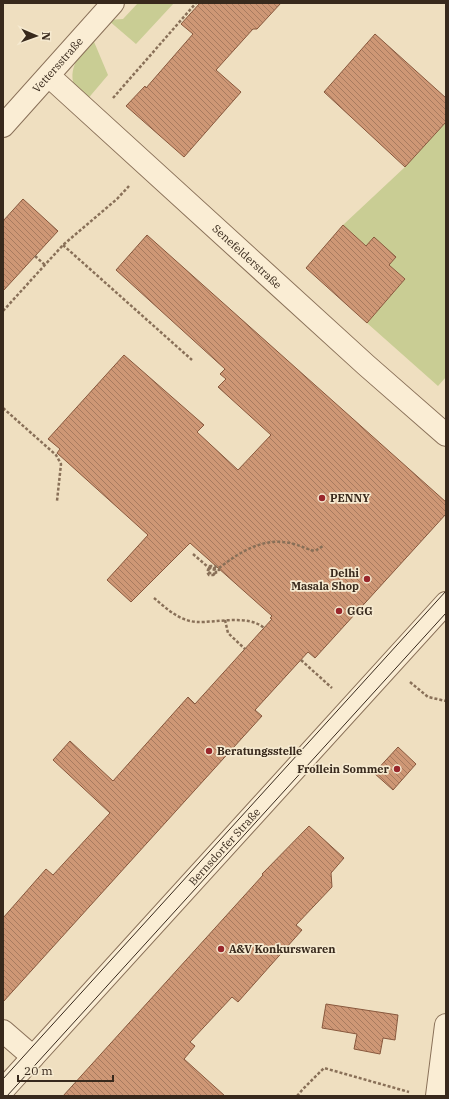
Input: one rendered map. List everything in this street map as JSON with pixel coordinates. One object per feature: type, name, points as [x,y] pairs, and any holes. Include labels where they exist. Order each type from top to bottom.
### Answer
[{"type":"street","name":"Vettersstraße","points":[[3,126],[113,3]]},
{"type":"street","name":"Senefelderstraße","points":[[49,76],[317,320],[446,435]]},
{"type":"street","name":"Bernsdorfer Straße","points":[[3,1090],[446,603]]},
{"type":"street","points":[[427,1095],[446,1025]]},
{"type":"street","points":[[3,1031],[33,1057]]},
{"type":"path","points":[[95,117],[196,3]]},
{"type":"path","points":[[3,311],[63,245],[117,199],[148,165]]},
{"type":"path","points":[[63,245],[192,360]]},
{"type":"path","points":[[35,256],[45,265]]},
{"type":"path","points":[[3,408],[56,455],[61,464],[57,501]]},
{"type":"path","points":[[193,554],[208,567],[215,570],[214,574],[210,574],[208,571],[209,569],[211,567],[216,569],[216,574],[213,576],[209,575],[207,572],[210,566],[215,566],[219,570],[219,568],[238,555],[250,548],[265,543],[280,542],[295,544],[315,551],[323,546]]},
{"type":"path","points":[[154,598],[180,618],[196,622],[234,620],[248,622],[264,628]]},
{"type":"path","points":[[225,620],[228,633],[245,649]]},
{"type":"path","points":[[301,660],[352,705]]},
{"type":"path","points":[[389,664],[428,697],[446,701]]},
{"type":"path","points":[[297,1096],[302,1088],[324,1068],[427,1095]]},
{"type":"green space","points":[[138,3],[174,3],[136,44],[108,20],[123,19]]},
{"type":"green space","points":[[92,37],[108,75],[86,101],[76,89],[72,75],[76,61]]},
{"type":"green space","points":[[446,122],[446,377],[438,386],[367,323],[405,279],[389,265],[396,257],[374,238],[366,246],[343,225],[405,167]]},
{"type":"building","points":[[200,3],[281,3],[257,29],[253,29],[216,70],[241,92],[184,157],[126,106],[145,86],[146,88],[193,34],[181,24]]},
{"type":"building","points":[[375,34],[446,98],[446,122],[405,167],[324,92]]},
{"type":"building","points":[[23,199],[58,231],[3,291],[3,221]]},
{"type":"building","points":[[343,225],[366,246],[374,237],[396,257],[389,265],[405,279],[367,323],[306,268]]},
{"type":"building","points":[[147,235],[446,502],[446,514],[315,658],[308,652],[255,710],[262,716],[3,1002],[3,918],[46,869],[53,875],[110,813],[53,760],[70,741],[113,781],[188,697],[195,704],[272,619],[270,618],[272,616],[190,543],[131,602],[107,580],[148,535],[57,453],[60,449],[48,439],[124,355],[204,425],[197,432],[238,470],[271,435],[218,387],[226,379],[220,374],[225,369],[116,270]]},
{"type":"building","points":[[398,747],[416,764],[393,790],[374,773]]},
{"type":"building","points":[[309,826],[344,858],[331,873],[332,887],[296,925],[302,930],[238,1002],[232,997],[190,1042],[195,1046],[184,1059],[225,1096],[63,1096],[263,875],[262,874]]},
{"type":"building","points":[[326,1004],[398,1015],[395,1040],[383,1038],[380,1054],[354,1049],[357,1034],[322,1028]]},
{"type":"tram line","points":[[3,1079],[446,591]]},
{"type":"tram line","points":[[7,1096],[446,613]]},
{"type":"place","name":"PENNY","points":[[322,498]]},
{"type":"place","name":"Delhi Masala Shop","points":[[367,579]]},
{"type":"place","name":"GGG","points":[[339,611]]},
{"type":"place","name":"Beratungsstelle","points":[[209,751]]},
{"type":"place","name":"Frollein Sommer","points":[[397,769]]},
{"type":"place","name":"A&V Konkurswaren","points":[[221,949]]}]
